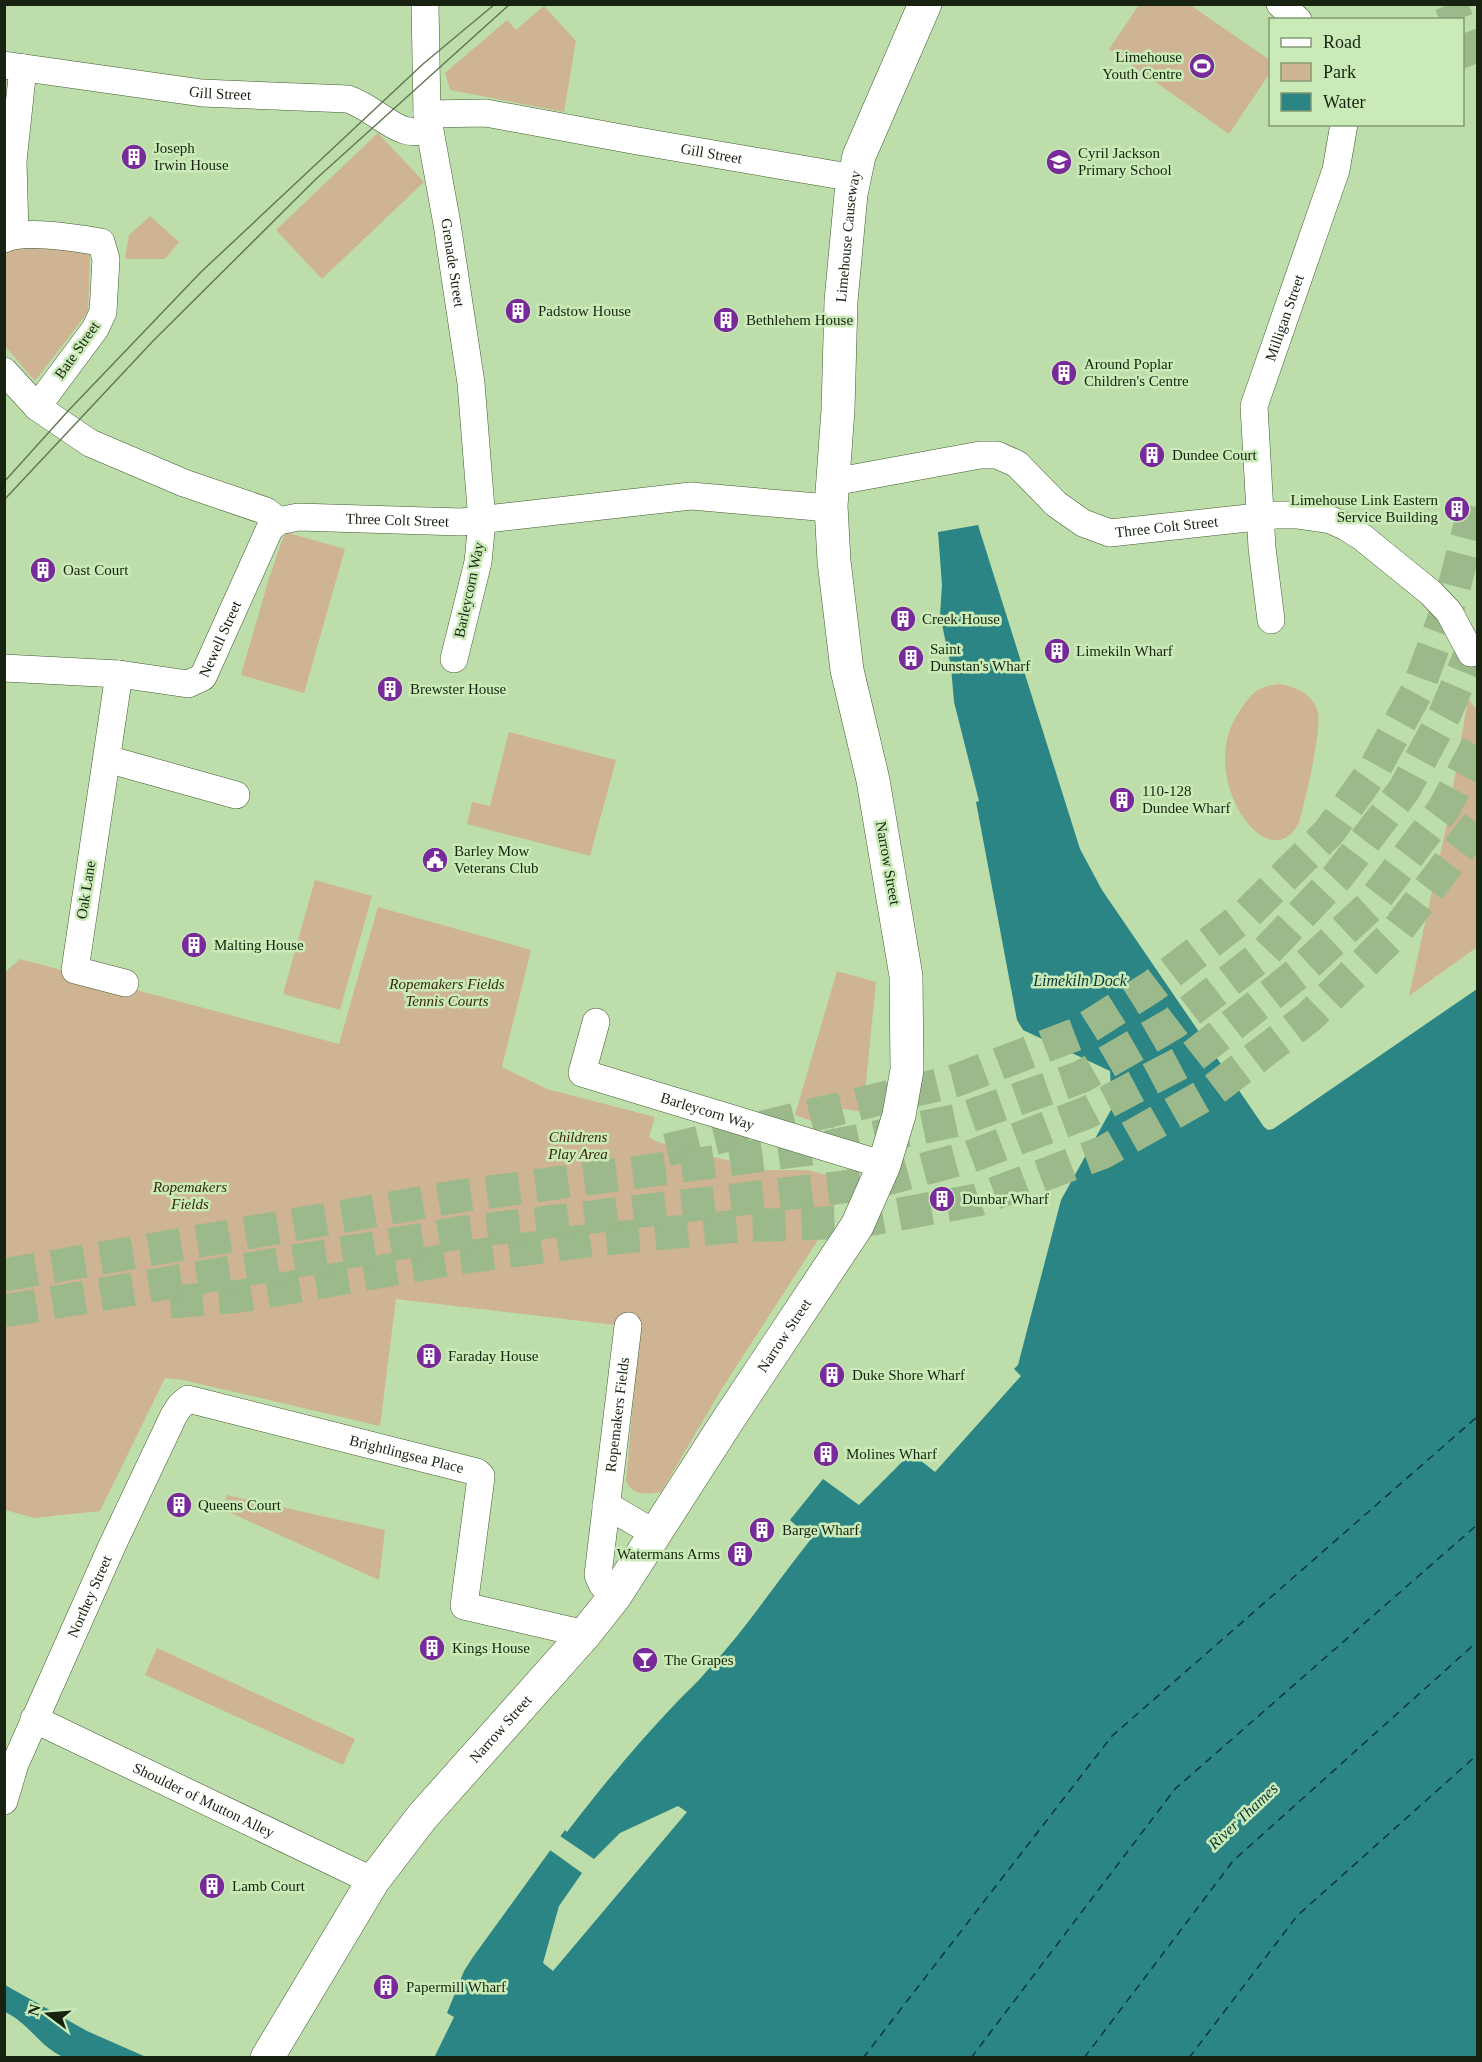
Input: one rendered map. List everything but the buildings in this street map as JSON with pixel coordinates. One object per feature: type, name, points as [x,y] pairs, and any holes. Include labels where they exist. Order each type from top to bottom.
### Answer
[{"type":"street","name":"Limehouse Causeway","points":[[832,494],[838,410],[841,301],[854,178],[859,156],[925,4]]},
{"type":"street","points":[[1280,4],[1296,18]]},
{"type":"street","name":"Grenade Street","points":[[432,7],[428,122],[447,224],[471,383],[482,521]]},
{"type":"street","name":"Gill Street","points":[[14,66],[202,93],[348,99],[361,103],[403,130],[415,132],[428,122],[486,113],[854,178]]},
{"type":"street","points":[[10,237],[14,66]]},
{"type":"street","name":"Milligan Street","points":[[1271,620],[1260,516],[1254,406],[1336,170],[1344,126]]},
{"type":"street","name":"Bate Street","points":[[10,237],[76,238],[101,242],[106,259],[103,312],[95,329],[37,407]]},
{"type":"street","points":[[4,371],[37,407],[90,443],[184,483],[266,511],[279,521]]},
{"type":"street","name":"Three Colt Street","points":[[279,521],[298,518],[482,521],[691,496],[817,507],[832,494],[980,455],[997,455],[1017,464],[1056,504],[1074,517],[1083,523],[1110,533],[1260,516],[1297,515],[1331,520],[1362,537],[1431,593],[1449,612],[1471,653]]},
{"type":"street","name":"Narrow Street","points":[[267,2058],[373,1881],[453,1781],[585,1634],[615,1596],[654,1533],[857,1226],[884,1165],[898,1115],[907,1070],[906,976],[873,780],[847,670],[834,561],[832,494]]},
{"type":"street","name":"Newell Street","points":[[4,668],[119,674],[188,684],[203,677],[270,528],[279,521]]},
{"type":"street","name":"Barleycorn Way","points":[[453,659],[478,562],[482,521]]},
{"type":"street","name":"Oak Lane","points":[[119,674],[75,970],[125,983]]},
{"type":"street","points":[[107,759],[236,795]]},
{"type":"street","name":"Barleycorn Way","points":[[596,1022],[582,1073],[884,1165]]},
{"type":"street","name":"Ropemakers Fields","points":[[615,1596],[602,1584],[598,1575],[628,1326]]},
{"type":"street","name":"Brightlingsea Place","points":[[188,1399],[477,1472],[481,1476],[464,1606],[585,1634]]},
{"type":"street","name":"Northey Street","points":[[4,1801],[15,1764],[34,1719],[174,1414],[188,1399]]},
{"type":"street","points":[[606,1505],[654,1533]]},
{"type":"street","name":"Shoulder of Mutton Alley","points":[[34,1719],[373,1881]]},
{"type":"green space","name":"Limehouse Youth Centre","points":[[1139,5],[1190,5],[1269,59],[1269,74],[1229,134],[1109,49]]},
{"type":"green space","points":[[544,6],[576,41],[564,112],[450,90],[445,73],[507,20],[516,30]]},
{"type":"green space","points":[[378,133],[424,182],[322,279],[276,230]]},
{"type":"green space","points":[[150,216],[179,242],[165,259],[125,259],[129,235]]},
{"type":"green space","points":[[12,244],[81,248],[90,255],[88,312],[35,381],[5,346],[4,251]]},
{"type":"green space","points":[[285,532],[345,549],[304,693],[241,675]]},
{"type":"green space","points":[[1278,684],[1297,689],[1308,696],[1316,706],[1319,721],[1312,766],[1299,822],[1286,837],[1271,840],[1255,831],[1241,814],[1231,791],[1225,765],[1227,738],[1239,712],[1247,700],[1259,689]]},
{"type":"green space","points":[[1468,699],[1478,711],[1477,947],[1409,996],[1446,828]]},
{"type":"green space","points":[[509,732],[616,760],[590,856],[467,824],[472,802],[490,806]]},
{"type":"green space","points":[[315,880],[372,896],[340,1010],[283,994]]},
{"type":"green space","name":"Ropemakers Fields","points":[[378,907],[531,950],[502,1067],[547,1089],[655,1117],[649,1137],[658,1142],[764,1170],[808,1170],[840,1179],[834,1208],[820,1237],[721,1390],[661,1492],[646,1494],[636,1492],[626,1481],[640,1328],[396,1299],[380,1426],[183,1380],[165,1378],[100,1511],[34,1518],[5,1510],[4,973],[20,959],[339,1044]]},
{"type":"green space","points":[[837,971],[876,982],[863,1112],[838,1108],[834,1129],[795,1115]]},
{"type":"green space","points":[[227,1495],[385,1530],[379,1580],[222,1509]]},
{"type":"green space","points":[[157,1648],[355,1739],[343,1765],[145,1675]]},
{"type":"water","points":[[978,525],[1080,849],[1102,890],[1264,1127],[1268,1130],[1273,1129],[1477,989],[1477,2057],[434,2058],[454,2017],[447,2013],[464,1971],[473,1957],[565,1830],[567,1832],[634,1749],[720,1656],[811,1539],[790,1520],[823,1479],[859,1505],[911,1453],[935,1472],[1021,1376],[1014,1369],[1018,1365],[1061,1200],[1112,1108],[1110,1071],[1023,1030],[1017,1020],[976,802],[979,801],[954,702],[951,667],[940,615],[942,585],[938,532]]},
{"type":"water","points":[[5,1985],[87,2031],[146,2057],[63,2057],[47,2047],[14,2017],[5,2012]]},
{"type":"pier","points":[[678,1806],[687,1812],[553,1971],[543,1963],[559,1906],[582,1873],[550,1850],[560,1836],[594,1859],[620,1833]]},
{"type":"ferry route","points":[[863,2058],[1112,1736],[1478,1416]]},
{"type":"ferry route","points":[[971,2058],[1175,1789],[1478,1524]]},
{"type":"ferry route","points":[[1084,2058],[1233,1861],[1478,1641]]},
{"type":"ferry route","points":[[1189,2058],[1297,1916],[1478,1754]]},
{"type":"tunnel","points":[[1451,4],[1456,18]]},
{"type":"tunnel","points":[[1464,39],[1478,75]]},
{"type":"tunnel","points":[[667,1150],[954,1081],[1077,1034],[1153,986],[1248,913],[1329,832],[1375,768],[1418,689],[1451,599],[1478,494]]},
{"type":"tunnel","points":[[4,1275],[460,1196],[832,1146],[958,1120],[1081,1077],[1174,1023],[1264,954],[1338,876],[1404,790],[1445,714],[1478,636]]},
{"type":"tunnel","points":[[4,1311],[465,1232],[868,1184],[969,1157],[1086,1113],[1192,1057],[1297,974],[1369,907],[1443,810],[1478,745]]},
{"type":"tunnel","points":[[170,1302],[241,1296],[452,1259],[593,1240],[738,1226],[856,1222],[977,1200],[1104,1152],[1212,1091],[1309,1017],[1396,932],[1478,824]]},
{"type":"tram line","points":[[4,482],[68,411],[201,272],[423,64],[495,4]]},
{"type":"tram line","points":[[4,500],[153,341],[317,178],[510,4]]},
{"type":"place","name":"Limehouse Youth Centre","points":[[1202,66]]},
{"type":"place","name":"Joseph Irwin House","points":[[134,157]]},
{"type":"place","name":"Cyril Jackson Primary School","points":[[1059,162]]},
{"type":"place","name":"Padstow House","points":[[518,311]]},
{"type":"place","name":"Bethlehem House","points":[[726,320]]},
{"type":"place","name":"Around Poplar Children's Centre","points":[[1064,373]]},
{"type":"place","name":"Dundee Court","points":[[1152,455]]},
{"type":"place","name":"Limehouse Link Eastern Service Building","points":[[1457,509]]},
{"type":"place","name":"Oast Court","points":[[43,570]]},
{"type":"place","name":"Creek House","points":[[903,619]]},
{"type":"place","name":"Limekiln Wharf","points":[[1057,651]]},
{"type":"place","name":"Saint Dunstan's Wharf","points":[[911,658]]},
{"type":"place","name":"Brewster House","points":[[390,689]]},
{"type":"place","name":"110-128 Dundee Wharf","points":[[1122,800]]},
{"type":"place","name":"Barley Mow Veterans Club","points":[[435,860]]},
{"type":"place","name":"Malting House","points":[[194,945]]},
{"type":"place","name":"Dunbar Wharf","points":[[942,1199]]},
{"type":"place","name":"Faraday House","points":[[429,1356]]},
{"type":"place","name":"Duke Shore Wharf","points":[[832,1375]]},
{"type":"place","name":"Molines Wharf","points":[[826,1454]]},
{"type":"place","name":"Queens Court","points":[[179,1505]]},
{"type":"place","name":"Barge Wharf","points":[[762,1530]]},
{"type":"place","name":"Watermans Arms","points":[[740,1554]]},
{"type":"place","name":"Kings House","points":[[432,1648]]},
{"type":"place","name":"The Grapes","points":[[645,1660]]},
{"type":"place","name":"Lamb Court","points":[[212,1886]]},
{"type":"place","name":"Papermill Wharf","points":[[386,1987]]},
{"type":"water label","name":"Limekiln Dock","points":[[1080,980]]},
{"type":"water label","name":"River Thames","points":[[1243,1816]]},
{"type":"park label","name":"Ropemakers Fields Tennis Courts","points":[[447,992]]},
{"type":"park label","name":"Childrens Play Area","points":[[578,1146]]}]
